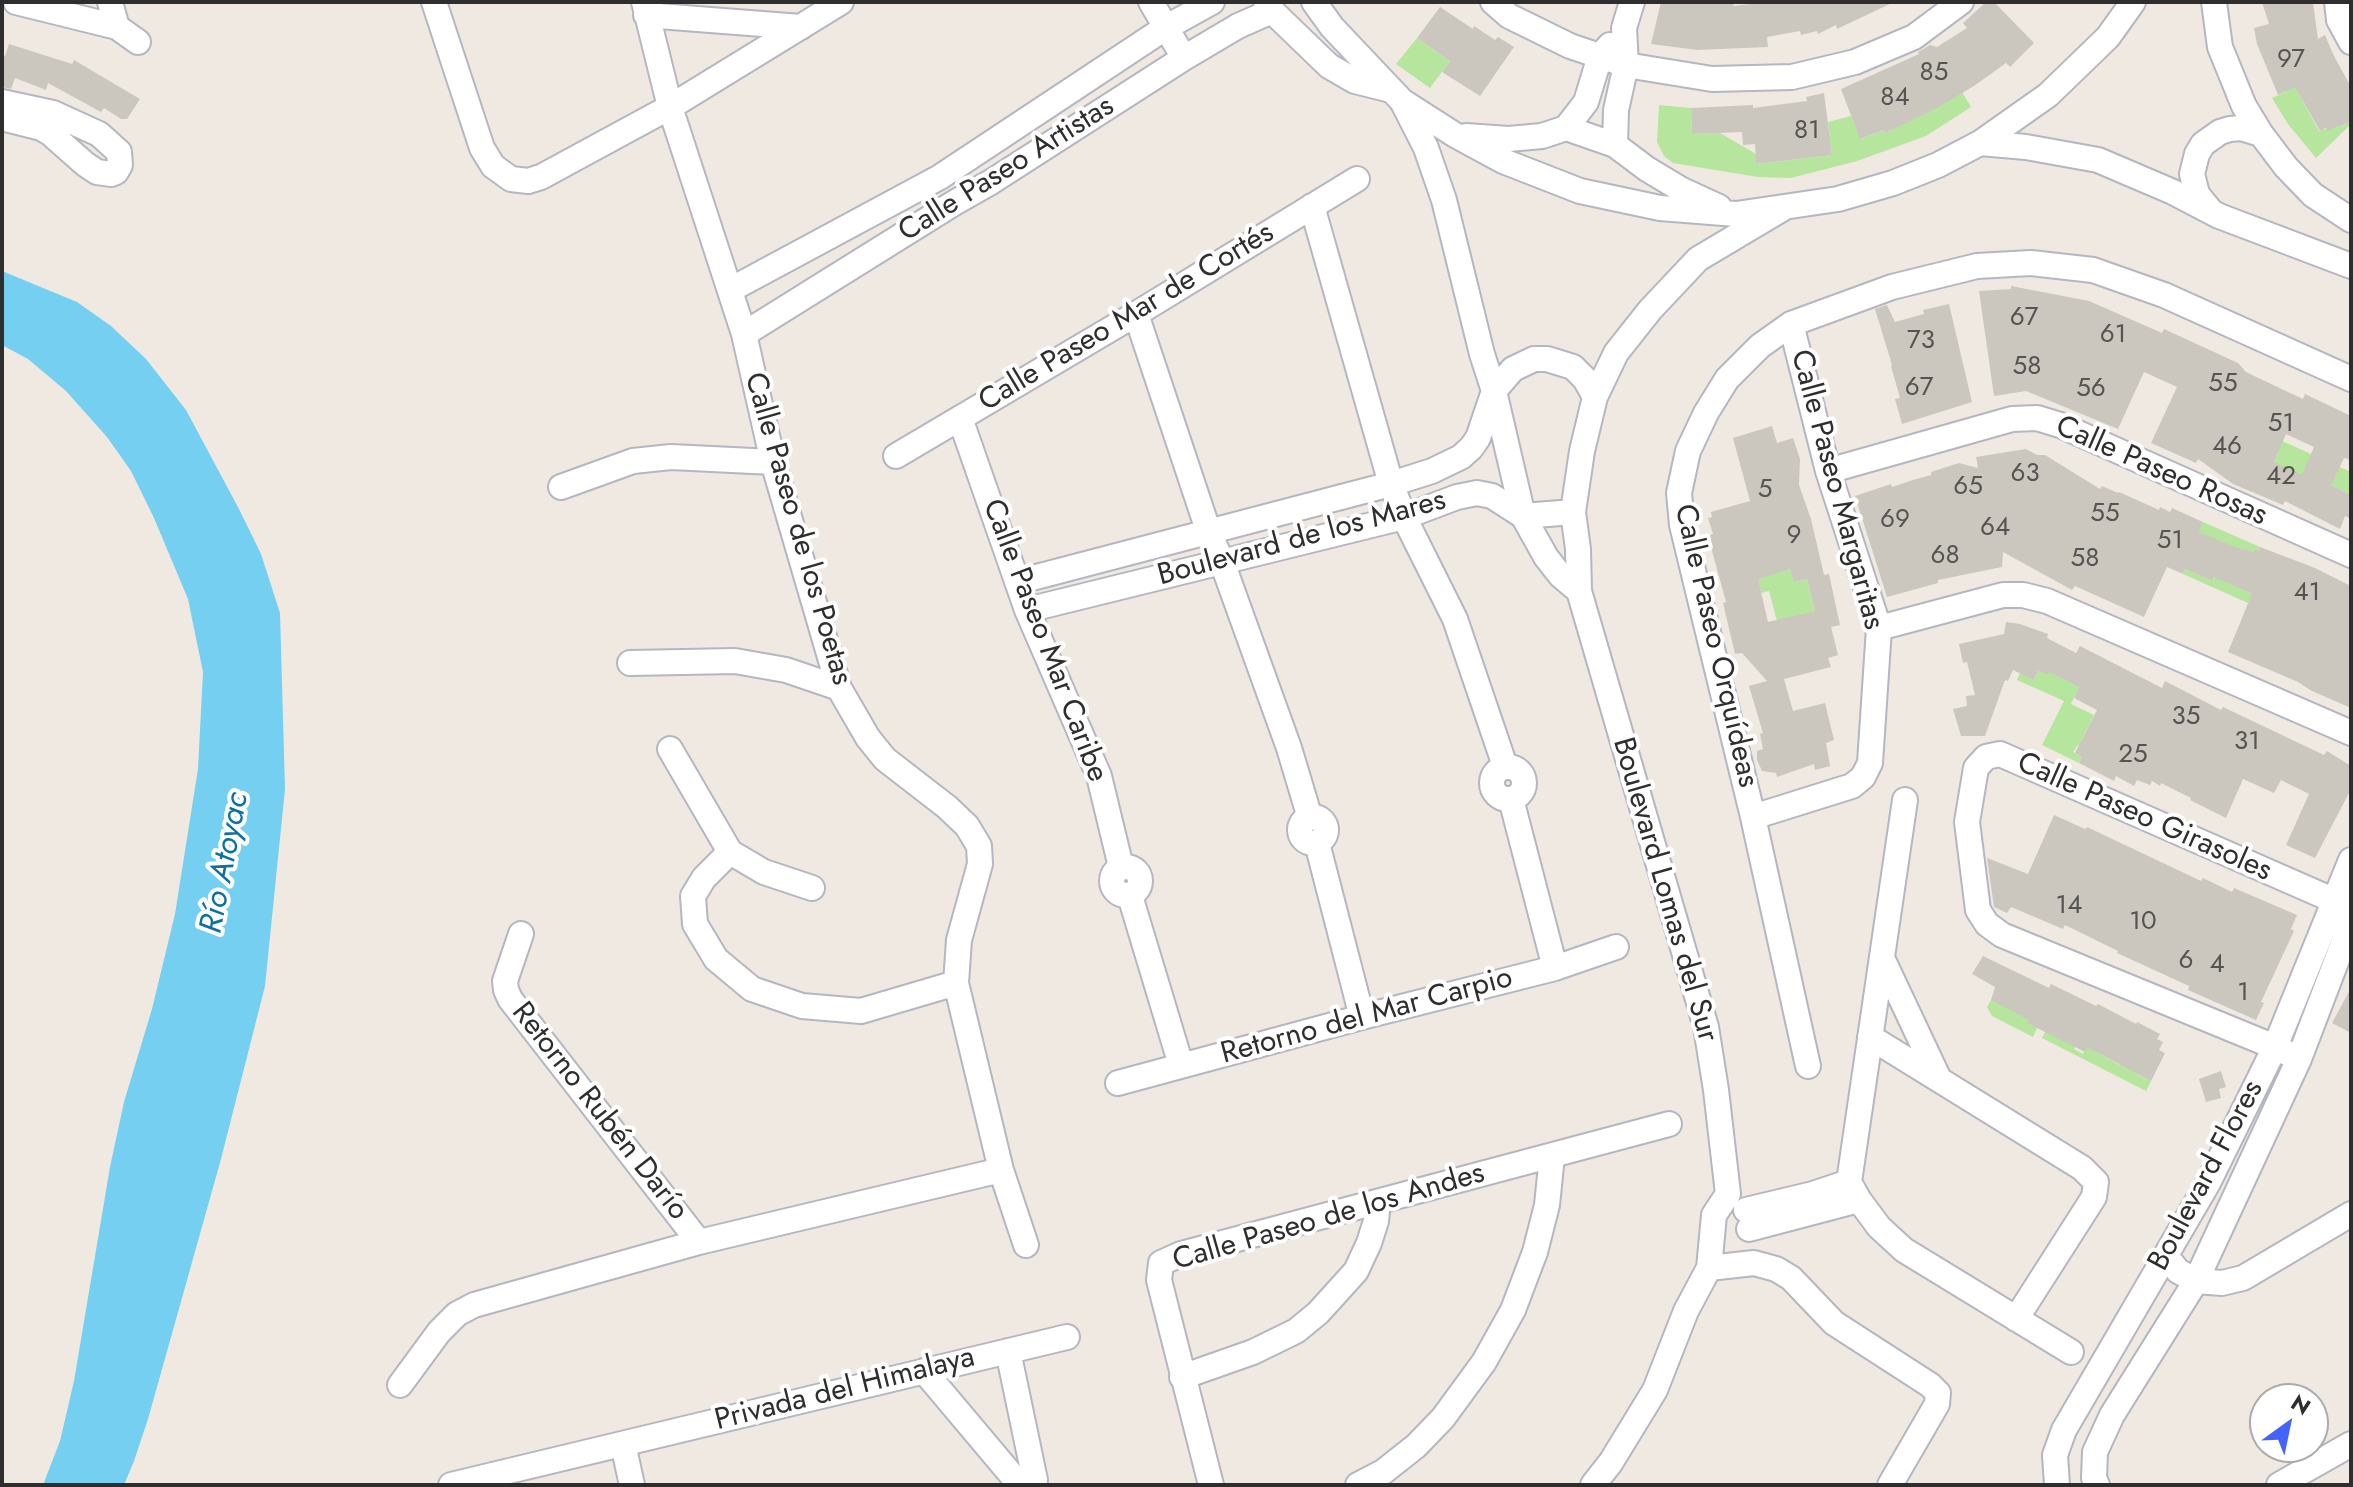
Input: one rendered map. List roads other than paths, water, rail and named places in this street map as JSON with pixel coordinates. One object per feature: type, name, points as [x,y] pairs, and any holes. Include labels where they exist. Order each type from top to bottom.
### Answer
[{"type":"street","points":[[16,2],[117,27],[138,42]]},
{"type":"street","points":[[110,2],[117,27]]},
{"type":"street","points":[[434,2],[482,148],[493,166],[511,179],[528,181],[541,177],[670,107],[841,2]]},
{"type":"street","points":[[1151,2],[1184,58]]},
{"type":"street","name":"Calle Paseo Artistas","points":[[730,290],[940,177],[1165,28],[1212,2]]},
{"type":"street","points":[[1314,2],[1332,27],[1396,96]]},
{"type":"street","points":[[1493,2],[1509,16],[1570,46],[1626,65],[1712,79],[1792,77],[1855,62],[1914,37],[1961,2]]},
{"type":"street","points":[[1615,145],[1616,110],[1626,65],[1624,28],[1632,2]]},
{"type":"street","points":[[1269,7],[1329,66],[1355,81],[1396,96],[1455,135],[1503,161],[1580,191],[1660,208],[1736,214],[1838,199],[1893,183],[1938,165],[1980,143],[2048,95],[2108,37],[2133,2]]},
{"type":"street","points":[[2214,2],[2220,47],[2244,106],[2261,134],[2313,195],[2351,220]]},
{"type":"street","points":[[2337,2],[2339,20],[2351,42]]},
{"type":"street","name":"Calle Paseo Artistas","points":[[744,334],[1269,7]]},
{"type":"street","points":[[645,8],[801,27]]},
{"type":"street","name":"Calle Paseo de los Poetas","points":[[645,8],[670,107],[744,334],[773,462],[839,688],[868,738],[885,759],[947,807],[967,826],[979,846],[980,864],[959,940],[956,983],[1001,1170],[1026,1245]]},
{"type":"street","points":[[1455,135],[1509,139],[1542,136],[1566,128],[1586,102],[1600,56],[1624,28]]},
{"type":"street","name":"Boulevard Lomas del Sur","points":[[1396,96],[1426,148],[1444,200],[1523,516],[1546,557],[1560,575],[1579,591]]},
{"type":"street","points":[[2,102],[53,113],[99,134],[119,152],[120,165],[111,174],[97,172],[50,133],[2,118]]},
{"type":"street","points":[[1566,128],[1615,145],[1682,190],[1736,214]]},
{"type":"street","points":[[2219,216],[2202,203],[2193,184],[2197,154],[2211,137],[2230,129],[2241,128],[2261,134]]},
{"type":"street","points":[[1980,143],[2026,147],[2098,160],[2173,192],[2219,216],[2351,266]]},
{"type":"street","points":[[975,154],[991,182]]},
{"type":"street","points":[[940,177],[954,203]]},
{"type":"street","name":"Calle Paseo Mar de Cortés","points":[[896,456],[1357,179]]},
{"type":"street","points":[[1312,206],[1391,484],[1455,619],[1505,766],[1515,768],[1522,775],[1520,794],[1511,799],[1555,968]]},
{"type":"street","name":"Boulevard Lomas del Sur","points":[[1754,1263],[1716,1090],[1706,1027],[1579,591],[1573,512],[1582,451],[1595,397],[1616,353],[1650,310],[1698,259],[1782,209]]},
{"type":"street","name":"Calle Paseo Orquídeas","points":[[1808,1066],[1753,817],[1682,525],[1679,493],[1688,451],[1727,379],[1760,346],[1791,324],[1892,287],[1977,266],[2031,263],[2093,270],[2164,295],[2351,379]]},
{"type":"street","points":[[1136,314],[1209,533],[1289,748],[1310,818],[1320,819],[1326,827],[1325,837],[1317,843],[1362,1017]]},
{"type":"street","name":"Calle Paseo Margaritas","points":[[1753,817],[1852,786],[1863,777],[1870,763],[1879,628],[1828,471],[1791,324]]},
{"type":"street","points":[[1494,391],[1513,369],[1534,359],[1547,359],[1573,367],[1585,379],[1595,397]]},
{"type":"street","name":"Boulevard de los Mares","points":[[1017,582],[1432,471],[1461,457],[1471,448],[1478,438],[1494,391]]},
{"type":"street","name":"Calle Paseo Mar Caribe","points":[[960,418],[1027,610],[1099,776],[1121,867],[1133,868],[1140,877],[1139,888],[1130,896],[1181,1065]]},
{"type":"street","name":"Calle Paseo Rosas","points":[[1828,471],[2012,419],[2037,418],[2060,425],[2351,555]]},
{"type":"street","points":[[561,487],[633,461],[671,457],[773,462]]},
{"type":"street","name":"Boulevard de los Mares","points":[[1027,610],[1404,517],[1477,493],[1492,496],[1523,516]]},
{"type":"street","points":[[1523,516],[1573,512]]},
{"type":"street","points":[[1879,628],[2003,595],[2023,595],[2047,601],[2351,733]]},
{"type":"street","points":[[630,663],[735,661],[786,670],[839,688]]},
{"type":"street","points":[[670,749],[730,852],[764,872],[812,888]]},
{"type":"street","name":"Calle Paseo Girasoles","points":[[2299,1059],[2002,935],[1987,924],[1978,910],[1967,822],[1976,768],[1986,757],[2000,754],[2342,905]]},
{"type":"street","points":[[1905,800],[1870,1037],[1854,1191],[1879,1227],[1904,1250],[2071,1352]]},
{"type":"street","points":[[730,852],[704,878],[693,896],[695,924],[716,959],[752,989],[802,1006],[861,1011],[956,983]]},
{"type":"street","name":"Boulevard Flores","points":[[2057,1485],[2055,1455],[2064,1430],[2208,1183],[2342,905],[2351,860]]},
{"type":"street","name":"Boulevard Flores","points":[[2097,1485],[2094,1478],[2095,1452],[2112,1415],[2196,1281],[2299,1059],[2351,923]]},
{"type":"street","name":"Retorno Rubén Darío","points":[[521,934],[505,981],[510,999],[699,1242]]},
{"type":"street","name":"Retorno del Mar Carpio","points":[[1118,1083],[1555,968],[1616,947]]},
{"type":"street","points":[[1882,958],[1939,1080]]},
{"type":"street","points":[[1870,1037],[2082,1168],[2096,1182],[2094,1197],[2016,1319]]},
{"type":"street","name":"Calle Paseo de los Andes","points":[[1211,1485],[1159,1280],[1161,1263],[1181,1254],[1669,1124]]},
{"type":"street","points":[[1358,1485],[1383,1472],[1416,1446],[1443,1418],[1484,1362],[1513,1310],[1535,1252],[1547,1205],[1552,1156]]},
{"type":"street","name":"Retorno Rubén Darío","points":[[400,1385],[439,1332],[457,1314],[474,1305],[699,1242],[1001,1170]]},
{"type":"street","points":[[1593,1485],[1611,1462],[1655,1390],[1686,1311],[1709,1268],[1714,1215],[1854,1191]]},
{"type":"street","points":[[1182,1377],[1253,1352],[1296,1331],[1318,1313],[1356,1271],[1369,1243],[1378,1202]]},
{"type":"street","points":[[2166,1256],[2178,1271],[2196,1281],[2222,1283],[2243,1278],[2351,1214]]},
{"type":"street","points":[[1709,1268],[1754,1263],[1776,1269],[1791,1278],[1834,1323],[1938,1393],[1937,1404],[1890,1485]]},
{"type":"street","name":"Privada del Himalaya","points":[[451,1485],[534,1475],[623,1444],[1067,1337]]},
{"type":"street","points":[[1008,1351],[1034,1485]]},
{"type":"street","points":[[924,1371],[1020,1485]]},
{"type":"street","points":[[2084,1399],[2112,1415]]},
{"type":"street","points":[[623,1444],[632,1485]]},
{"type":"street","points":[[2279,1485],[2351,1444]]},
{"type":"water","name":"Río Atoyac","points":[[2,271],[77,302],[111,326],[146,359],[186,410],[239,509],[261,554],[280,613],[285,789],[265,986],[221,1159],[148,1419],[124,1485],[43,1485],[60,1441],[74,1381],[124,1102],[152,1009],[175,914],[198,769],[203,672],[188,599],[131,471],[107,437],[66,391],[28,359],[2,345]]}]
